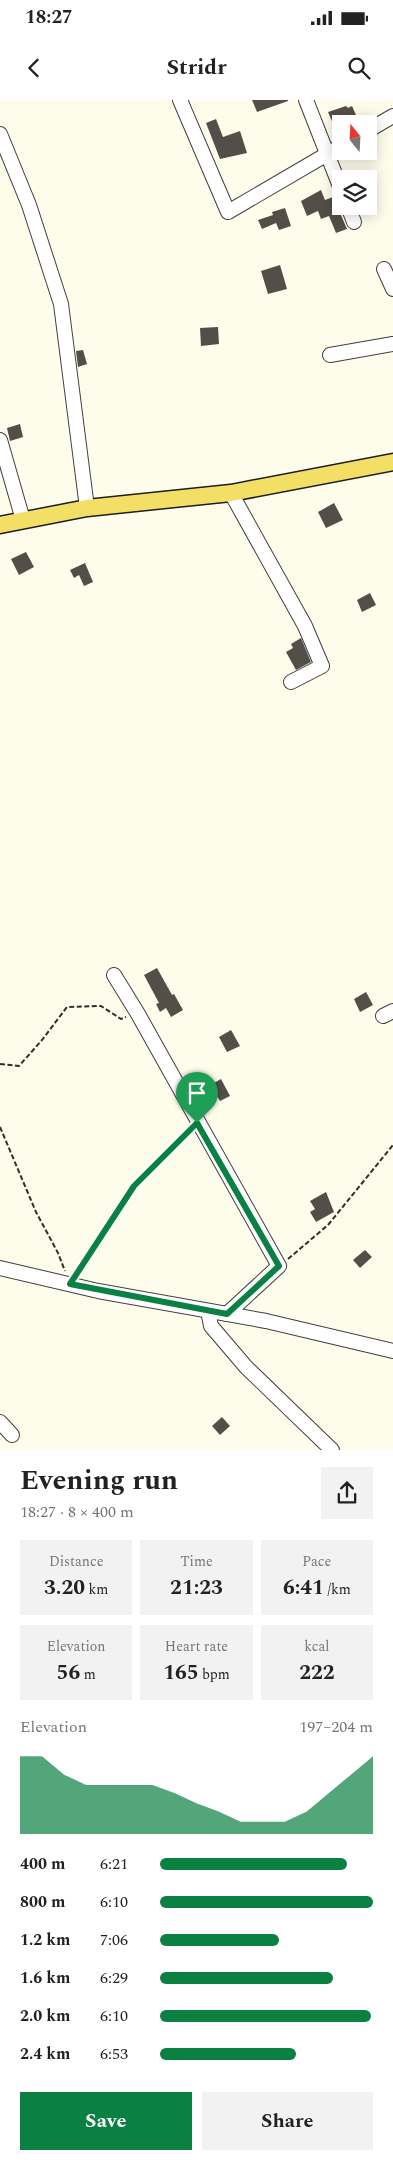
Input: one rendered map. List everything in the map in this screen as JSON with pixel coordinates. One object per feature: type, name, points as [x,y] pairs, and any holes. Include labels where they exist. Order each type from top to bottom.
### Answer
[{"type":"main road","points":[[0,525],[87,508],[231,493],[393,462]]},
{"type":"street","points":[[180,100],[228,212],[332,152]]},
{"type":"street","points":[[306,100],[334,170]]},
{"type":"street","points":[[378,125],[393,116]]},
{"type":"street","points":[[0,134],[29,205],[60,304],[87,508]]},
{"type":"street","points":[[351,215],[354,222]]},
{"type":"street","points":[[384,269],[393,289]]},
{"type":"street","points":[[330,354],[393,344]]},
{"type":"street","points":[[1,434],[23,520]]},
{"type":"street","points":[[231,493],[305,626],[322,666],[291,682]]},
{"type":"street","points":[[114,975],[138,1014],[197,1123],[279,1266],[227,1314]]},
{"type":"street","points":[[0,1268],[70,1284],[266,1321],[393,1351]]},
{"type":"street","points":[[208,1311],[211,1326],[246,1367],[332,1450]]},
{"type":"street","points":[[0,1422],[12,1435]]},
{"type":"path","points":[[0,1064],[18,1066],[42,1040],[67,1007],[101,1006],[121,1019],[138,1014]]},
{"type":"path","points":[[70,1284],[134,1186],[197,1123]]},
{"type":"path","points":[[0,1127],[36,1212],[58,1253],[70,1284]]},
{"type":"path","points":[[276,1269],[328,1225],[393,1145]]},
{"type":"building","points":[[252,100],[288,100],[288,101],[257,112]]},
{"type":"building","points":[[352,106],[356,115],[332,115],[332,121],[328,112]]},
{"type":"building","points":[[216,119],[223,137],[240,131],[247,153],[220,159],[206,123]]},
{"type":"building","points":[[321,190],[325,200],[332,197],[332,215],[341,215],[347,229],[336,233],[329,216],[321,219],[318,211],[307,216],[301,201]]},
{"type":"building","points":[[285,208],[291,226],[279,230],[276,223],[262,229],[258,220],[273,215],[272,212]]},
{"type":"building","points":[[280,265],[287,289],[268,294],[261,271]]},
{"type":"building","points":[[218,327],[219,344],[201,346],[200,328]]},
{"type":"building","points":[[83,350],[87,364],[78,367],[76,351]]},
{"type":"building","points":[[20,424],[23,437],[10,441],[7,428]]},
{"type":"building","points":[[334,503],[343,520],[326,528],[318,512]]},
{"type":"building","points":[[26,552],[34,567],[19,575],[11,559]]},
{"type":"building","points":[[85,563],[93,582],[84,586],[79,575],[74,578],[70,570]]},
{"type":"building","points":[[370,593],[376,605],[362,612],[357,600]]},
{"type":"building","points":[[301,638],[311,662],[296,670],[286,652],[293,648],[291,644]]},
{"type":"building","points":[[157,968],[183,1010],[171,1017],[166,1008],[160,1012],[156,1004],[159,1003],[144,975]]},
{"type":"building","points":[[366,992],[373,1005],[360,1012],[354,999]]},
{"type":"building","points":[[231,1030],[240,1046],[227,1052],[219,1037]]},
{"type":"building","points":[[221,1079],[230,1096],[220,1101],[217,1096],[203,1103],[196,1088],[205,1084],[207,1087]]},
{"type":"building","points":[[326,1192],[334,1212],[316,1222],[310,1212],[315,1209],[310,1201]]},
{"type":"building","points":[[365,1250],[372,1257],[360,1268],[353,1260]]},
{"type":"building","points":[[222,1417],[230,1426],[220,1435],[212,1426]]},
{"type":"route","points":[[197,1123],[279,1266],[227,1314],[98,1291],[70,1284],[134,1186],[197,1123]]}]
